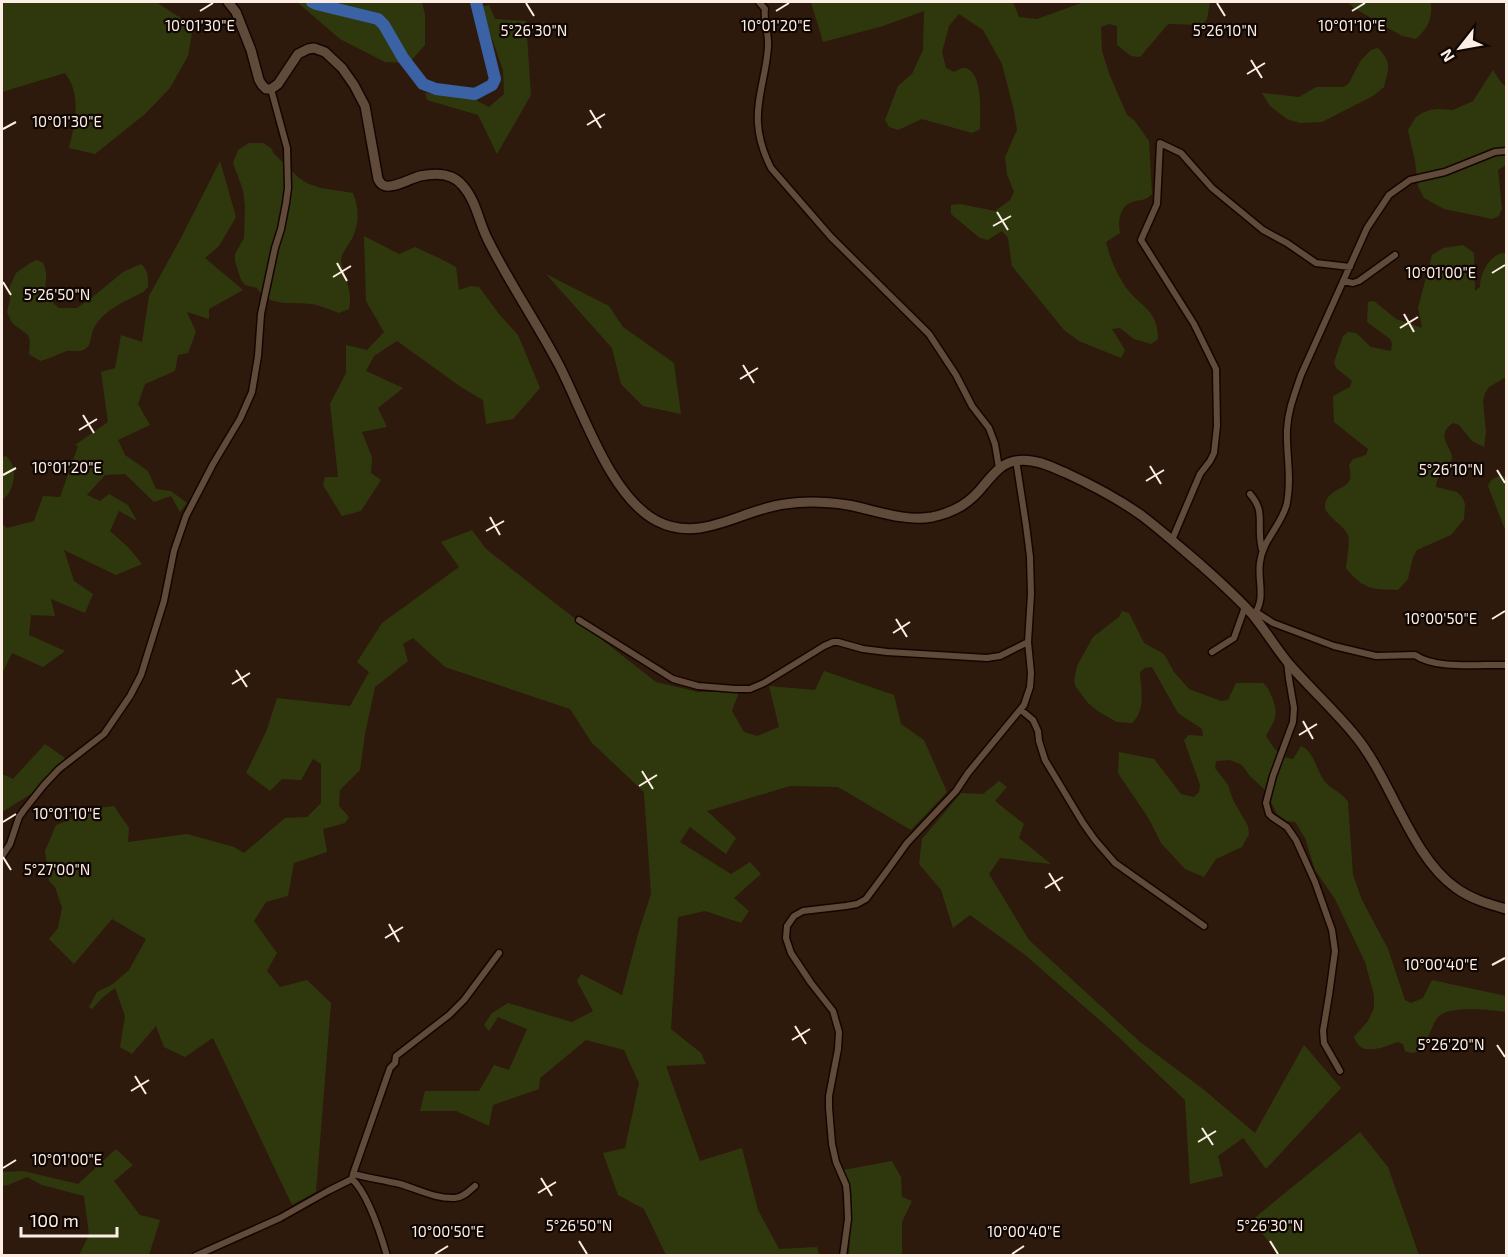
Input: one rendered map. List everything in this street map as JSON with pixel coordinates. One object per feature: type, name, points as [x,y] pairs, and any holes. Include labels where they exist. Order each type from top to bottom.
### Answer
[{"type":"street","points":[[228,2],[239,19],[262,85],[266,89],[271,89],[278,84],[298,54],[314,48],[325,52],[348,75],[365,106],[378,179],[381,184],[392,186],[421,176],[439,175],[457,179],[465,187],[476,208],[484,234],[558,364],[606,464],[633,502],[655,520],[668,526],[694,529],[714,527],[767,507],[788,503],[831,503],[901,517],[927,518],[946,514],[966,504],[999,468],[1009,462],[1035,461],[1079,479],[1139,514],[1224,585],[1245,607],[1273,623],[1334,646],[1376,656],[1415,655],[1437,663],[1506,665]]},
{"type":"street","points":[[759,2],[765,9],[768,45],[758,123],[764,154],[771,168],[831,237],[929,334],[956,375],[972,406],[989,428],[995,444],[999,468]]},
{"type":"street","points":[[2,856],[10,844],[19,817],[44,785],[59,769],[104,734],[130,696],[141,675],[164,601],[174,551],[186,516],[240,419],[252,392],[258,356],[261,314],[281,230],[288,188],[287,148],[271,89]]},
{"type":"street","points":[[1172,540],[1200,474],[1214,453],[1217,426],[1216,369],[1194,324],[1141,240],[1157,204],[1160,143],[1181,153],[1212,188],[1263,230],[1316,263],[1350,267]]},
{"type":"street","points":[[1262,550],[1285,513],[1287,505],[1290,474],[1287,426],[1293,398],[1301,375],[1367,228],[1389,195],[1410,180],[1445,172],[1495,152],[1506,151]]},
{"type":"street","points":[[1343,281],[1353,283],[1359,281],[1395,255]]},
{"type":"street","points":[[843,1256],[848,1219],[847,1195],[846,1185],[836,1162],[832,1144],[829,1108],[839,1032],[833,1011],[791,953],[786,938],[787,927],[794,916],[802,911],[857,904],[866,899],[907,843],[956,791],[968,773],[1021,710],[1028,696],[1031,673],[1028,642],[1031,594],[1030,557],[1016,460]]},
{"type":"street","points":[[1250,494],[1260,510],[1262,550],[1260,564],[1262,593],[1255,614]]},
{"type":"street","points":[[1212,652],[1234,638],[1245,607]]},
{"type":"street","points":[[1255,614],[1287,661],[1366,749],[1414,838],[1443,878],[1456,888],[1486,904],[1506,909]]},
{"type":"street","points":[[579,620],[673,679],[698,686],[735,689],[750,689],[764,683],[833,642],[887,652],[987,658],[1000,657],[1028,642]]},
{"type":"street","points":[[1287,661],[1294,708],[1293,722],[1273,776],[1266,803],[1272,818],[1287,827],[1296,840],[1315,882],[1332,930],[1335,951],[1323,1031],[1324,1043],[1340,1071]]},
{"type":"street","points":[[1021,710],[1033,720],[1045,760],[1095,840],[1115,863],[1204,926]]},
{"type":"street","points":[[387,1256],[366,1199],[353,1177],[390,1068],[396,1056],[449,1016],[464,1000],[499,953]]},
{"type":"street","points":[[195,1256],[280,1218],[353,1177],[402,1185],[421,1192],[455,1198],[464,1196],[475,1186]]},
{"type":"green space","points":[[2,2],[156,2],[187,22],[192,33],[188,56],[170,88],[145,114],[95,154],[69,148],[76,109],[74,90],[65,73],[2,92]]},
{"type":"green space","points":[[297,2],[422,2],[425,15],[425,45],[409,63],[385,62],[340,39]]},
{"type":"green space","points":[[811,2],[1013,2],[1019,17],[1037,19],[1084,2],[1210,2],[1207,19],[1202,25],[1168,24],[1140,57],[1131,56],[1117,45],[1117,26],[1109,24],[1101,27],[1102,51],[1110,76],[1127,115],[1134,120],[1149,141],[1152,194],[1126,205],[1120,216],[1120,233],[1106,242],[1114,267],[1123,284],[1152,315],[1158,339],[1151,344],[1134,339],[1120,328],[1112,329],[1125,350],[1121,358],[1079,341],[1064,330],[1012,266],[1008,238],[1002,231],[988,240],[980,238],[951,214],[951,205],[960,204],[995,211],[1010,200],[1014,192],[1007,174],[1005,157],[1017,130],[1014,111],[1002,64],[983,30],[959,14],[949,26],[942,52],[946,68],[954,72],[963,68],[970,70],[975,76],[980,104],[980,129],[972,133],[922,119],[898,130],[889,127],[885,120],[898,86],[912,74],[923,50],[924,11],[883,26],[823,42]]},
{"type":"green space","points":[[1347,2],[1431,2],[1431,13],[1427,27],[1416,39],[1402,36]]},
{"type":"green space","points":[[489,5],[495,19],[526,21],[531,95],[497,154],[478,115],[427,100],[425,93],[474,99],[489,107],[504,94],[503,70],[481,7]]},
{"type":"green space","points":[[1378,48],[1388,62],[1384,87],[1373,96],[1322,122],[1300,123],[1287,119],[1270,106],[1262,93],[1299,97],[1316,87],[1344,87],[1349,83],[1361,60],[1371,50]]},
{"type":"green space","points":[[1493,70],[1506,87],[1506,165],[1498,170],[1502,209],[1499,216],[1492,219],[1444,209],[1424,198],[1418,186],[1408,130],[1416,117],[1422,113],[1437,109],[1453,110],[1473,101]]},
{"type":"green space","points":[[249,143],[263,143],[271,148],[274,154],[299,178],[309,184],[353,193],[357,206],[357,224],[341,259],[349,290],[349,309],[339,313],[314,305],[274,301],[261,294],[257,288],[245,285],[241,280],[235,254],[244,238],[245,206],[243,190],[233,163],[238,150]]},
{"type":"green space","points":[[220,161],[236,217],[219,246],[205,258],[243,290],[209,309],[209,319],[187,312],[196,332],[188,353],[178,355],[175,371],[145,384],[138,404],[150,425],[118,440],[125,455],[148,471],[156,489],[171,491],[187,503],[180,512],[171,496],[154,502],[125,474],[105,475],[87,495],[100,501],[109,494],[128,505],[137,521],[119,511],[110,531],[129,548],[142,564],[116,575],[64,550],[74,581],[93,594],[85,613],[51,599],[55,616],[31,615],[29,635],[65,651],[43,667],[12,653],[2,674],[2,524],[7,528],[34,521],[43,496],[60,497],[78,446],[75,445],[108,422],[101,372],[115,368],[121,335],[142,342],[149,296]]},
{"type":"green space","points":[[364,236],[399,254],[415,247],[456,267],[459,290],[471,286],[479,287],[518,335],[540,388],[513,419],[486,424],[483,400],[397,341],[374,356],[366,371],[403,388],[378,408],[387,427],[362,432],[372,457],[371,473],[381,480],[361,511],[342,516],[323,485],[325,477],[338,477],[330,404],[346,373],[346,345],[367,350],[384,332],[366,301]]},
{"type":"green space","points":[[1463,245],[1474,253],[1475,291],[1480,287],[1487,264],[1496,256],[1506,253],[1506,377],[1489,387],[1485,393],[1483,401],[1486,432],[1484,447],[1472,441],[1459,425],[1453,423],[1445,433],[1452,457],[1449,466],[1438,479],[1436,487],[1457,492],[1462,497],[1465,504],[1464,519],[1451,535],[1417,550],[1408,579],[1398,590],[1369,587],[1358,581],[1346,568],[1348,535],[1328,513],[1325,506],[1329,496],[1348,483],[1349,465],[1353,459],[1366,455],[1368,449],[1334,422],[1333,396],[1350,387],[1352,381],[1336,368],[1334,362],[1343,336],[1348,332],[1356,333],[1371,347],[1391,351],[1390,339],[1367,322],[1368,302],[1374,301],[1396,319],[1422,328],[1418,308],[1432,255],[1443,248]]},
{"type":"green space","points":[[37,260],[43,263],[46,270],[47,295],[59,308],[77,308],[123,272],[141,264],[147,272],[148,287],[103,316],[94,328],[89,345],[85,349],[67,351],[40,361],[29,354],[28,335],[12,323],[7,312],[10,286],[16,273]]},
{"type":"green space","points":[[546,274],[609,306],[623,327],[674,363],[681,414],[643,406],[621,384],[612,348]]},
{"type":"green space","points":[[6,456],[12,464],[14,479],[11,489],[2,500],[2,457]]},
{"type":"green space","points":[[1506,476],[1506,532],[1488,486],[1491,480]]},
{"type":"green space","points":[[472,530],[486,549],[656,682],[698,692],[739,692],[732,711],[744,732],[757,736],[779,727],[769,686],[815,690],[824,671],[894,695],[901,724],[924,740],[947,792],[911,830],[838,787],[790,786],[707,811],[736,838],[726,854],[690,827],[680,842],[731,874],[750,862],[761,874],[734,898],[749,911],[741,923],[705,911],[678,917],[671,1029],[701,1053],[706,1064],[666,1066],[700,1161],[742,1148],[758,1210],[779,1249],[817,1247],[819,1255],[666,1255],[644,1209],[618,1195],[603,1153],[625,1148],[639,1083],[624,1050],[586,1040],[540,1078],[539,1089],[493,1105],[489,1126],[456,1111],[420,1111],[425,1091],[479,1091],[494,1065],[509,1070],[527,1029],[498,1017],[489,1031],[484,1025],[492,1013],[508,1003],[572,1022],[593,1011],[577,981],[581,974],[622,995],[651,894],[644,792],[592,743],[570,709],[445,667],[413,638],[403,644],[408,661],[375,687],[360,770],[340,790],[339,806],[349,817],[345,823],[323,829],[327,852],[294,863],[288,896],[266,902],[254,921],[277,953],[267,971],[280,987],[307,980],[331,1003],[316,1192],[292,1205],[213,1038],[185,1057],[164,1047],[156,1026],[132,1054],[120,1047],[125,1016],[115,988],[92,1009],[89,1007],[97,992],[113,984],[129,970],[146,939],[112,919],[74,964],[49,939],[58,928],[62,908],[55,887],[49,881],[45,851],[56,825],[99,808],[114,806],[129,828],[128,842],[187,834],[234,847],[244,853],[285,818],[307,817],[321,803],[321,764],[313,759],[301,780],[282,779],[270,791],[246,773],[266,732],[277,698],[350,706],[369,672],[357,662],[382,623],[459,567],[441,542]]},
{"type":"green space","points":[[1122,611],[1129,613],[1144,643],[1164,654],[1174,672],[1189,689],[1221,701],[1228,700],[1236,683],[1263,683],[1267,687],[1276,710],[1275,718],[1266,736],[1271,744],[1281,754],[1293,759],[1301,746],[1306,749],[1325,782],[1348,802],[1353,875],[1362,900],[1388,949],[1405,1000],[1411,1003],[1423,998],[1432,980],[1506,996],[1506,1012],[1472,1009],[1446,1012],[1436,1020],[1423,1047],[1413,1053],[1405,1051],[1403,1044],[1398,1042],[1373,1049],[1367,1049],[1357,1043],[1354,1037],[1368,1021],[1374,1008],[1374,995],[1365,962],[1335,899],[1315,870],[1305,838],[1295,822],[1287,821],[1277,814],[1265,790],[1242,765],[1230,760],[1216,761],[1215,768],[1228,785],[1233,800],[1248,826],[1249,834],[1242,847],[1216,859],[1204,877],[1185,869],[1161,843],[1149,819],[1118,773],[1119,752],[1154,759],[1181,794],[1194,797],[1199,792],[1200,785],[1184,740],[1189,735],[1203,736],[1202,729],[1178,713],[1152,667],[1140,672],[1141,706],[1132,723],[1117,722],[1099,712],[1088,703],[1074,681],[1077,666],[1093,637],[1119,617]]},
{"type":"green space","points":[[45,744],[65,758],[33,795],[31,794],[2,812],[2,774],[13,779]]},
{"type":"green space","points":[[999,781],[1007,787],[995,801],[1024,824],[1019,838],[1051,864],[1000,858],[989,874],[1029,940],[1140,1042],[1203,1089],[1255,1133],[1304,1045],[1341,1088],[1266,1169],[1243,1138],[1218,1156],[1223,1176],[1190,1184],[1185,1100],[1111,1030],[1024,954],[970,915],[953,928],[941,890],[919,864],[922,839],[961,793],[983,794]]},
{"type":"green space","points":[[1360,1132],[1388,1167],[1419,1255],[1279,1255],[1252,1220]]},
{"type":"green space","points":[[116,1149],[133,1165],[114,1181],[140,1215],[160,1220],[149,1255],[79,1255],[89,1235],[84,1196],[42,1185],[27,1177],[2,1186],[2,1172],[23,1171],[78,1184]]},
{"type":"green space","points":[[892,1161],[901,1177],[902,1197],[912,1201],[902,1222],[902,1255],[849,1255],[850,1202],[843,1170]]},
{"type":"waterway","points":[[312,2],[378,19],[423,84],[436,89],[475,94],[492,85],[495,79],[476,2]]}]
